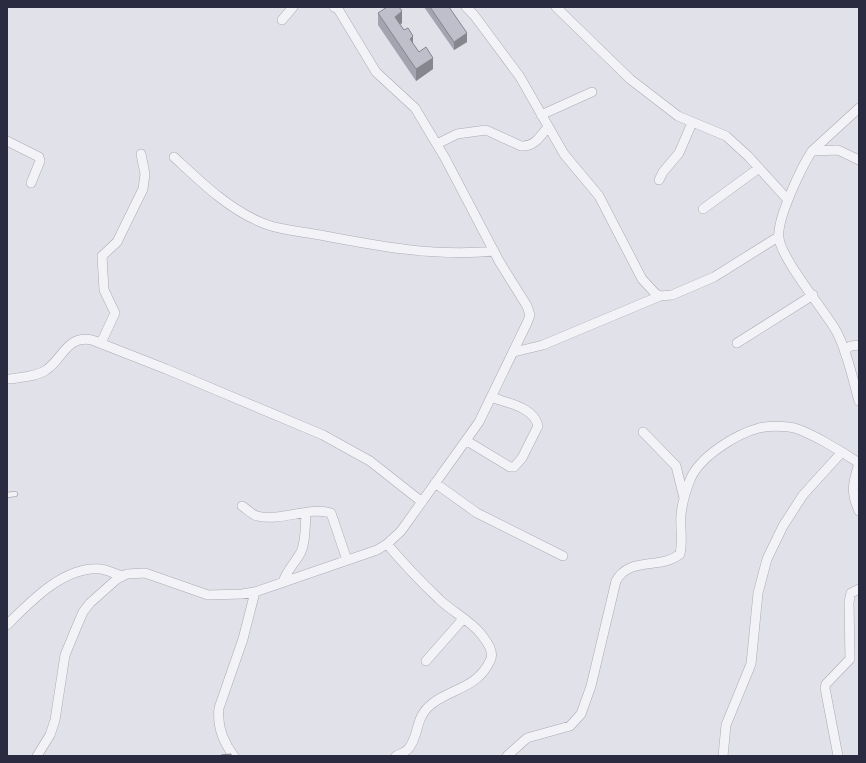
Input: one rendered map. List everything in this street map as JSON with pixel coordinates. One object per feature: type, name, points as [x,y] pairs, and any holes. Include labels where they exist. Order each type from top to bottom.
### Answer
[{"type":"street","points":[[282,20],[293,7]]},
{"type":"street","points":[[37,756],[50,735],[55,720],[65,655],[83,612],[90,603],[122,576],[127,574],[150,574],[208,595],[255,592],[347,560],[387,544],[401,531],[467,441],[479,422],[514,352],[530,315],[527,306],[494,251],[415,108],[376,72],[338,10],[334,7]]},
{"type":"street","points":[[466,7],[520,77],[547,128],[564,154],[599,196],[642,279],[660,296]]},
{"type":"street","points":[[556,7],[630,79],[678,116],[726,136],[759,168],[788,200]]},
{"type":"street","points":[[540,115],[592,92]]},
{"type":"street","points":[[859,108],[812,151],[788,200],[778,237],[786,256],[836,329],[844,350],[859,401]]},
{"type":"street","points":[[659,180],[663,172],[679,153],[692,123]]},
{"type":"street","points":[[436,144],[457,134],[486,130],[522,146],[527,146],[534,144],[547,128]]},
{"type":"street","points":[[7,141],[39,157],[39,166],[31,183]]},
{"type":"street","points":[[812,151],[838,150],[859,160]]},
{"type":"street","points":[[101,344],[116,313],[104,290],[102,256],[117,242],[143,189],[145,174],[141,154]]},
{"type":"street","points":[[174,157],[213,192],[258,222],[373,245],[422,251],[465,254],[494,251]]},
{"type":"street","points":[[703,210],[759,168]]},
{"type":"street","points":[[514,352],[543,345],[660,296],[672,295],[714,277],[778,237]]},
{"type":"street","points":[[737,343],[813,295]]},
{"type":"street","points":[[10,379],[40,373],[47,370],[66,348],[80,339],[92,340],[323,435],[370,461],[422,502]]},
{"type":"street","points":[[844,350],[858,344]]},
{"type":"street","points":[[467,441],[510,467],[514,467],[522,458],[538,426],[535,415],[491,397]]},
{"type":"street","points":[[507,756],[527,738],[570,726],[578,720],[591,686],[616,581],[620,573],[631,567],[669,559],[680,554],[682,547],[682,515],[684,501],[692,474],[722,445],[757,428],[767,427],[797,429],[842,452],[859,463],[852,491],[853,499],[859,511]]},
{"type":"street","points":[[643,432],[673,462],[678,471],[684,501]]},
{"type":"street","points":[[722,756],[726,725],[751,664],[758,593],[767,559],[783,526],[803,495],[842,452]]},
{"type":"street","points":[[678,471],[692,474]]},
{"type":"street","points":[[435,483],[477,513],[564,556]]},
{"type":"street","points":[[242,506],[258,516],[279,517],[324,511],[331,513],[347,560]]},
{"type":"street","points":[[283,582],[289,568],[301,552],[306,514]]},
{"type":"street","points":[[387,544],[439,599],[477,630],[490,648],[492,659],[488,666],[468,686],[434,702],[421,715],[408,748],[396,756]]},
{"type":"street","points":[[7,625],[33,600],[67,576],[99,569],[122,576]]},
{"type":"street","points":[[838,756],[825,688],[826,684],[850,659],[849,602],[851,593],[859,589]]},
{"type":"street","points":[[234,756],[223,741],[218,716],[219,708],[243,638],[255,592]]},
{"type":"street","points":[[426,661],[463,619]]},
{"type":"lane","points":[[7,495],[15,494]]},
{"type":"building","points":[[387,7],[399,7],[402,11],[395,17],[404,30],[408,28],[413,36],[410,39],[419,52],[426,47],[433,58],[416,69],[378,13]]},
{"type":"building","points":[[430,7],[449,7],[467,33],[454,42]]},
{"type":"building","points":[[231,754],[231,756],[221,756],[221,755]]}]
